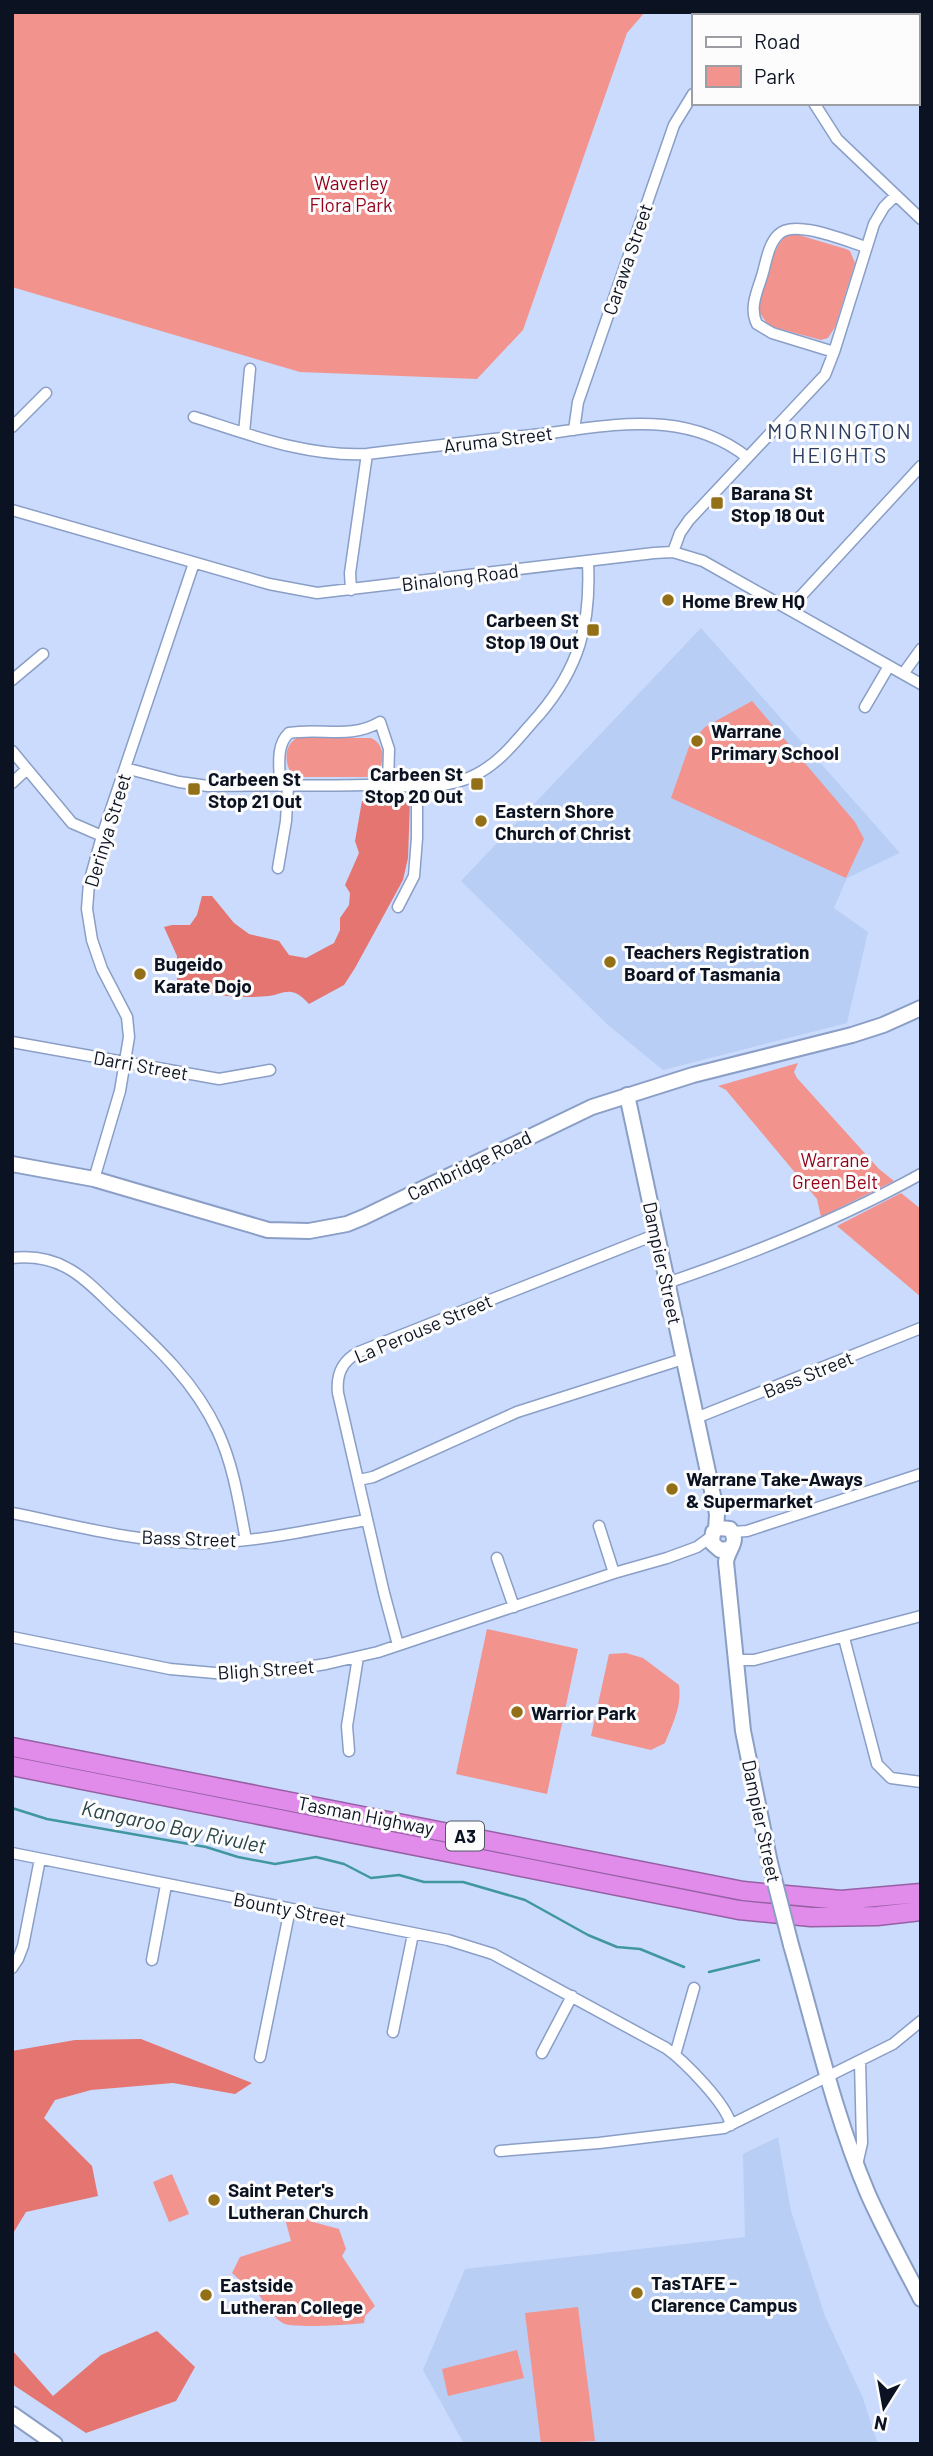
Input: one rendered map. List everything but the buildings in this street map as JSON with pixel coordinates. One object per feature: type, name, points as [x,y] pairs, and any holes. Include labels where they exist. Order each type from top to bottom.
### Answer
[{"type":"highway","name":"Tasman Highway","points":[[12,1747],[743,1891],[841,1900],[921,1893]]},
{"type":"highway","name":"Tasman Highway","points":[[12,1766],[739,1910],[811,1917],[877,1916],[921,1911]]},
{"type":"street","name":"Carawa Street","points":[[574,430],[578,402],[674,125],[692,96]]},
{"type":"street","points":[[815,105],[837,139],[921,219]]},
{"type":"street","points":[[673,552],[680,533],[689,520],[820,382],[834,352],[878,215],[895,196]]},
{"type":"street","points":[[834,352],[761,328],[755,319],[753,307],[763,274],[773,242],[780,232],[792,227],[866,247]]},
{"type":"street","points":[[244,433],[250,369]]},
{"type":"street","points":[[12,427],[46,393]]},
{"type":"street","name":"Aruma Street","points":[[194,417],[315,453],[366,454],[640,424],[667,425],[716,438],[735,447],[747,457]]},
{"type":"street","points":[[351,590],[350,573],[366,454]]},
{"type":"street","points":[[789,609],[921,466]]},
{"type":"street","name":"Binalong Road","points":[[12,510],[295,590],[317,593],[673,552],[703,561],[921,684]]},
{"type":"street","name":"Derinya Street","points":[[94,1179],[127,1063],[129,1037],[127,1017],[94,950],[88,920],[89,883],[102,836],[194,562]]},
{"type":"street","points":[[125,768],[194,784],[417,786],[454,783],[473,776],[491,766],[512,746],[556,695],[571,670],[581,640],[587,608],[588,562]]},
{"type":"street","points":[[903,674],[921,649]]},
{"type":"street","points":[[12,680],[43,654]]},
{"type":"street","points":[[865,707],[889,666]]},
{"type":"street","points":[[278,868],[286,821],[279,750],[283,739],[289,733],[354,732],[367,730],[380,722],[389,750],[388,785]]},
{"type":"street","points":[[12,751],[72,822],[102,836]]},
{"type":"street","points":[[12,783],[27,769]]},
{"type":"street","points":[[413,904],[401,902],[414,876],[417,786]]},
{"type":"street","name":"Cambridge Road","points":[[12,1164],[94,1179],[268,1230],[309,1231],[327,1228],[363,1217],[569,1116],[627,1095],[761,1057],[852,1035],[883,1025],[921,1007]]},
{"type":"street","name":"Darri Street","points":[[12,1042],[219,1079],[271,1070]]},
{"type":"street","name":"Dampier Street","points":[[627,1095],[717,1514],[726,1540],[734,1660],[748,1755],[770,1863],[828,2075],[857,2165],[877,2212],[921,2299]]},
{"type":"street","points":[[667,1283],[745,1256],[831,1220],[921,1174]]},
{"type":"street","name":"La Perouse Street","points":[[398,1645],[366,1520],[337,1387],[339,1371],[351,1356],[657,1234]]},
{"type":"street","points":[[12,1258],[37,1258],[76,1273],[187,1379],[205,1406],[230,1463],[246,1540]]},
{"type":"street","name":"Bass Street","points":[[696,1418],[921,1328]]},
{"type":"street","points":[[359,1480],[517,1412],[683,1359]]},
{"type":"street","points":[[726,1540],[921,1475]]},
{"type":"street","name":"Bass Street","points":[[12,1513],[167,1541],[246,1540],[366,1520]]},
{"type":"street","points":[[599,1525],[614,1573]]},
{"type":"street","name":"Bligh Street","points":[[12,1637],[170,1669],[226,1674],[281,1671],[358,1657],[614,1573],[726,1540]]},
{"type":"street","points":[[497,1558],[514,1607]]},
{"type":"street","points":[[734,1660],[754,1660],[921,1616]]},
{"type":"street","points":[[844,1638],[877,1764],[891,1778],[921,1782]]},
{"type":"street","points":[[349,1751],[347,1726],[358,1657]]},
{"type":"street","name":"Bounty Street","points":[[12,1853],[466,1944],[483,1950],[572,1996],[675,2055],[723,2108],[731,2125]]},
{"type":"street","points":[[12,1968],[23,1946],[40,1858]]},
{"type":"street","points":[[152,1960],[166,1885]]},
{"type":"street","points":[[260,2057],[290,1909]]},
{"type":"street","points":[[393,2032],[413,1934]]},
{"type":"street","points":[[675,2055],[694,1988]]},
{"type":"street","points":[[542,2053],[572,1996]]},
{"type":"street","points":[[500,2151],[598,2143],[731,2125],[899,2040],[921,2021]]},
{"type":"street","points":[[857,2165],[862,2143],[860,2061]]},
{"type":"street","points":[[12,2414],[55,2444]]},
{"type":"shaded area","name":"Warrane Primary School","points":[[701,628],[900,853],[847,878],[834,908],[868,932],[847,1023],[663,1070],[608,1025],[461,881]]},
{"type":"shaded area","points":[[362,801],[410,802],[408,858],[403,880],[344,985],[309,1004],[291,992],[234,997],[198,991],[177,982],[177,956],[164,927],[190,925],[197,915],[202,896],[212,896],[234,923],[249,934],[279,941],[289,955],[306,958],[334,943],[340,930],[340,918],[349,905],[350,893],[345,885],[359,853],[355,841]]},
{"type":"shaded area","points":[[141,2039],[252,2083],[235,2094],[173,2083],[91,2090],[55,2100],[44,2118],[92,2166],[98,2196],[26,2212],[12,2235],[12,2051],[75,2040]]},
{"type":"shaded area","name":"TasTAFE - Clarence Campus","points":[[778,2137],[791,2211],[825,2316],[863,2398],[880,2444],[464,2444],[423,2370],[465,2269],[745,2237],[743,2154]]},
{"type":"shaded area","points":[[157,2331],[195,2367],[176,2401],[86,2433],[12,2384],[12,2350],[53,2396],[101,2355]]},
{"type":"green space","name":"Waverley Flora Park","points":[[12,12],[645,12],[627,33],[523,330],[477,379],[300,372],[12,287]]},
{"type":"green space","points":[[792,233],[846,249],[850,251],[855,263],[835,327],[828,338],[821,340],[769,326],[759,312],[759,303],[775,252],[785,237]]},
{"type":"green space","points":[[752,701],[855,822],[864,839],[846,878],[671,798],[690,744],[705,727]]},
{"type":"green space","points":[[297,738],[371,738],[380,746],[382,762],[374,777],[294,777],[286,756],[292,741]]},
{"type":"green space","name":"Warrane Green Belt","points":[[798,1063],[794,1072],[797,1078],[879,1169],[894,1181],[821,1217],[817,1199],[726,1090],[718,1086]]},
{"type":"green space","name":"Warrane Green Belt","points":[[901,1193],[921,1209],[921,1297],[837,1226]]},
{"type":"green space","name":"Warrior Park","points":[[487,1629],[578,1649],[547,1794],[456,1774]]},
{"type":"green space","points":[[626,1653],[643,1658],[679,1685],[678,1707],[665,1743],[651,1750],[591,1736],[609,1654]]},
{"type":"green space","points":[[172,2174],[189,2214],[169,2222],[153,2182]]},
{"type":"green space","points":[[297,2211],[313,2222],[339,2229],[346,2249],[342,2256],[375,2306],[365,2316],[364,2323],[312,2326],[285,2324],[272,2314],[256,2290],[253,2292],[232,2273],[240,2257],[291,2241],[284,2215]]},
{"type":"green space","points":[[578,2307],[595,2441],[541,2444],[525,2313]]},
{"type":"green space","points":[[517,2350],[524,2378],[448,2396],[442,2369]]},
{"type":"waterway","name":"Kangaroo Bay Rivulet","points":[[12,1808],[47,1819],[206,1847],[275,1864],[316,1857],[344,1864],[371,1878],[399,1875],[424,1882],[463,1882],[525,1900],[588,1935],[617,1947],[640,1949],[684,1967]]},
{"type":"waterway","name":"Kangaroo Bay Rivulet","points":[[709,1972],[759,1960]]},
{"type":"place","name":"Barana St Stop 18 Out","points":[[717,503]]},
{"type":"place","name":"Home Brew HQ","points":[[668,600]]},
{"type":"place","name":"Carbeen St Stop 19 Out","points":[[593,630]]},
{"type":"place","name":"Warrane Primary School","points":[[697,741]]},
{"type":"place","name":"Carbeen St Stop 20 Out","points":[[477,784]]},
{"type":"place","name":"Carbeen St Stop 21 Out","points":[[194,789]]},
{"type":"place","name":"Eastern Shore Church of Christ","points":[[481,821]]},
{"type":"place","name":"Teachers Registration Board of Tasmania","points":[[610,962]]},
{"type":"place","name":"Bugeido Karate Dojo","points":[[140,974]]},
{"type":"place","name":"Warrane Take-Aways & Supermarket","points":[[672,1489]]},
{"type":"place","name":"Warrior Park","points":[[517,1712]]},
{"type":"place","name":"Saint Peter's Lutheran Church","points":[[214,2200]]},
{"type":"place","name":"TasTAFE - Clarence Campus","points":[[637,2293]]},
{"type":"place","name":"Eastside Lutheran College","points":[[206,2295]]},
{"type":"district","name":"MORNINGTON HEIGHTS","points":[[840,442]]}]
